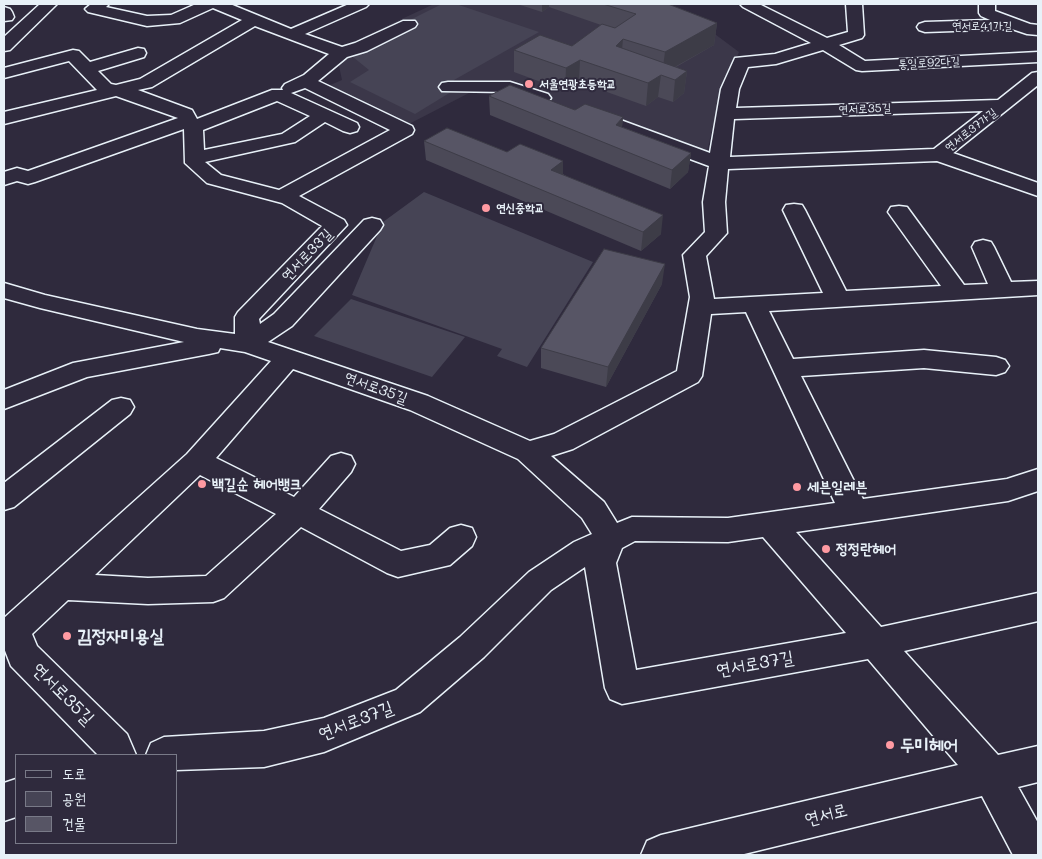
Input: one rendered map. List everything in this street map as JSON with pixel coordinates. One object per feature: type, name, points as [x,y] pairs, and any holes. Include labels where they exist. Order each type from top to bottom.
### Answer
[{"type":"street","points":[[101,4],[93,9],[147,21],[174,20],[208,4]]},
{"type":"street","points":[[217,4],[341,53]]},
{"type":"street","points":[[292,34],[360,4]]},
{"type":"street","name":"통일로92다길","points":[[748,4],[825,44],[862,66],[1038,57]]},
{"type":"street","points":[[528,452],[563,442],[689,376],[702,297],[694,255],[716,233],[714,202],[726,114],[730,89],[741,62],[776,59],[856,35],[854,4]]},
{"type":"street","points":[[987,4],[987,13],[1012,24]]},
{"type":"street","points":[[5,16],[46,7]]},
{"type":"street","points":[[4,46],[46,7]]},
{"type":"street","points":[[4,118],[146,83],[254,20]]},
{"type":"street","points":[[4,179],[17,174],[28,178],[278,94],[305,82],[341,53],[361,47],[409,24]]},
{"type":"street","name":"연서로41가길","points":[[925,27],[1012,24],[1038,30]]},
{"type":"street","points":[[86,69],[138,53]]},
{"type":"street","points":[[4,73],[73,55],[105,88],[185,114],[191,124],[194,158],[288,138],[324,116]]},
{"type":"street","name":"연서로37가길","points":[[939,155],[1038,77]]},
{"type":"street","points":[[281,197],[404,130],[305,82]]},
{"type":"street","points":[[448,87],[510,87],[556,103]]},
{"type":"street","points":[[278,94],[350,128]]},
{"type":"street","name":"연서로35길","points":[[726,114],[1004,105]]},
{"type":"street","points":[[592,116],[720,163],[939,155]]},
{"type":"street","points":[[279,140],[301,148]]},
{"type":"street","name":"연서로37가길","points":[[939,155],[1038,190]]},
{"type":"street","name":"연서로33길","points":[[194,158],[195,163],[214,179],[289,199],[336,225],[247,317],[248,344]]},
{"type":"street","points":[[794,210],[838,299]]},
{"type":"street","points":[[899,212],[958,293]]},
{"type":"street","name":"연서로33길","points":[[248,344],[283,320],[372,225]]},
{"type":"street","points":[[983,248],[1003,290]]},
{"type":"street","points":[[701,307],[1038,288]]},
{"type":"street","points":[[7,289],[40,301],[197,337],[248,344],[287,359]]},
{"type":"street","points":[[754,304],[854,512]]},
{"type":"street","points":[[4,400],[82,369],[200,346],[248,344]]},
{"type":"street","name":"연서로35길","points":[[118,754],[114,746],[23,655],[7,631],[62,586],[197,461],[287,359],[340,375],[419,403],[528,452],[593,510],[610,538]]},
{"type":"street","points":[[785,368],[924,359],[996,366]]},
{"type":"street","points":[[4,499],[121,407]]},
{"type":"street","points":[[197,461],[398,564],[439,556],[461,537]]},
{"type":"street","points":[[62,586],[148,591],[213,589],[298,512],[341,464]]},
{"type":"street","name":"연서로37길","points":[[168,754],[264,750],[324,735],[408,701],[472,647],[540,581],[585,551],[632,529],[728,530],[1008,490],[1038,480]]},
{"type":"street","points":[[770,524],[991,776],[1034,855]]},
{"type":"street","name":"연서로37길","points":[[610,538],[600,563],[622,688],[874,642],[1038,607]]},
{"type":"street","name":"연서로","points":[[661,855],[1038,764]]},
{"type":"shaded area","name":"서울연광초등학교","points":[[434,4],[655,4],[700,23],[739,52],[718,104],[705,160],[516,94],[469,93],[409,124],[321,89],[342,80],[339,66],[363,37]]},
{"type":"green space","points":[[442,4],[456,4],[539,32],[454,80],[451,92],[415,114],[350,82],[369,70],[353,57],[414,24],[408,21]]},
{"type":"green space","points":[[424,192],[593,262],[527,367],[497,356],[502,349],[352,295],[383,222]]},
{"type":"green space","points":[[351,299],[465,337],[432,377],[314,336]]},
{"type":"building","points":[[603,4],[668,4],[717,23],[665,52],[623,39],[616,46],[687,71],[675,80],[661,75],[648,83],[580,60],[566,68],[514,50],[540,35],[572,46],[602,24],[615,28],[636,14]]},
{"type":"building","points":[[510,85],[575,110],[585,104],[623,117],[616,125],[691,153],[672,170],[489,96]]},
{"type":"building","points":[[447,128],[507,152],[520,144],[563,161],[551,170],[663,215],[643,232],[424,141]]},
{"type":"building","points":[[604,249],[665,264],[608,367],[541,348]]},
{"type":"place","name":"서울연광초등학교","points":[[529,84]]},
{"type":"place","name":"연신중학교","points":[[486,208]]},
{"type":"place","name":"백길순 헤어뱅크","points":[[202,484]]},
{"type":"place","name":"세븐일레븐","points":[[797,487]]},
{"type":"place","name":"정정란헤어","points":[[826,549]]},
{"type":"place","name":"김정자미용실","points":[[67,636]]},
{"type":"place","name":"두미헤어","points":[[890,745]]}]
